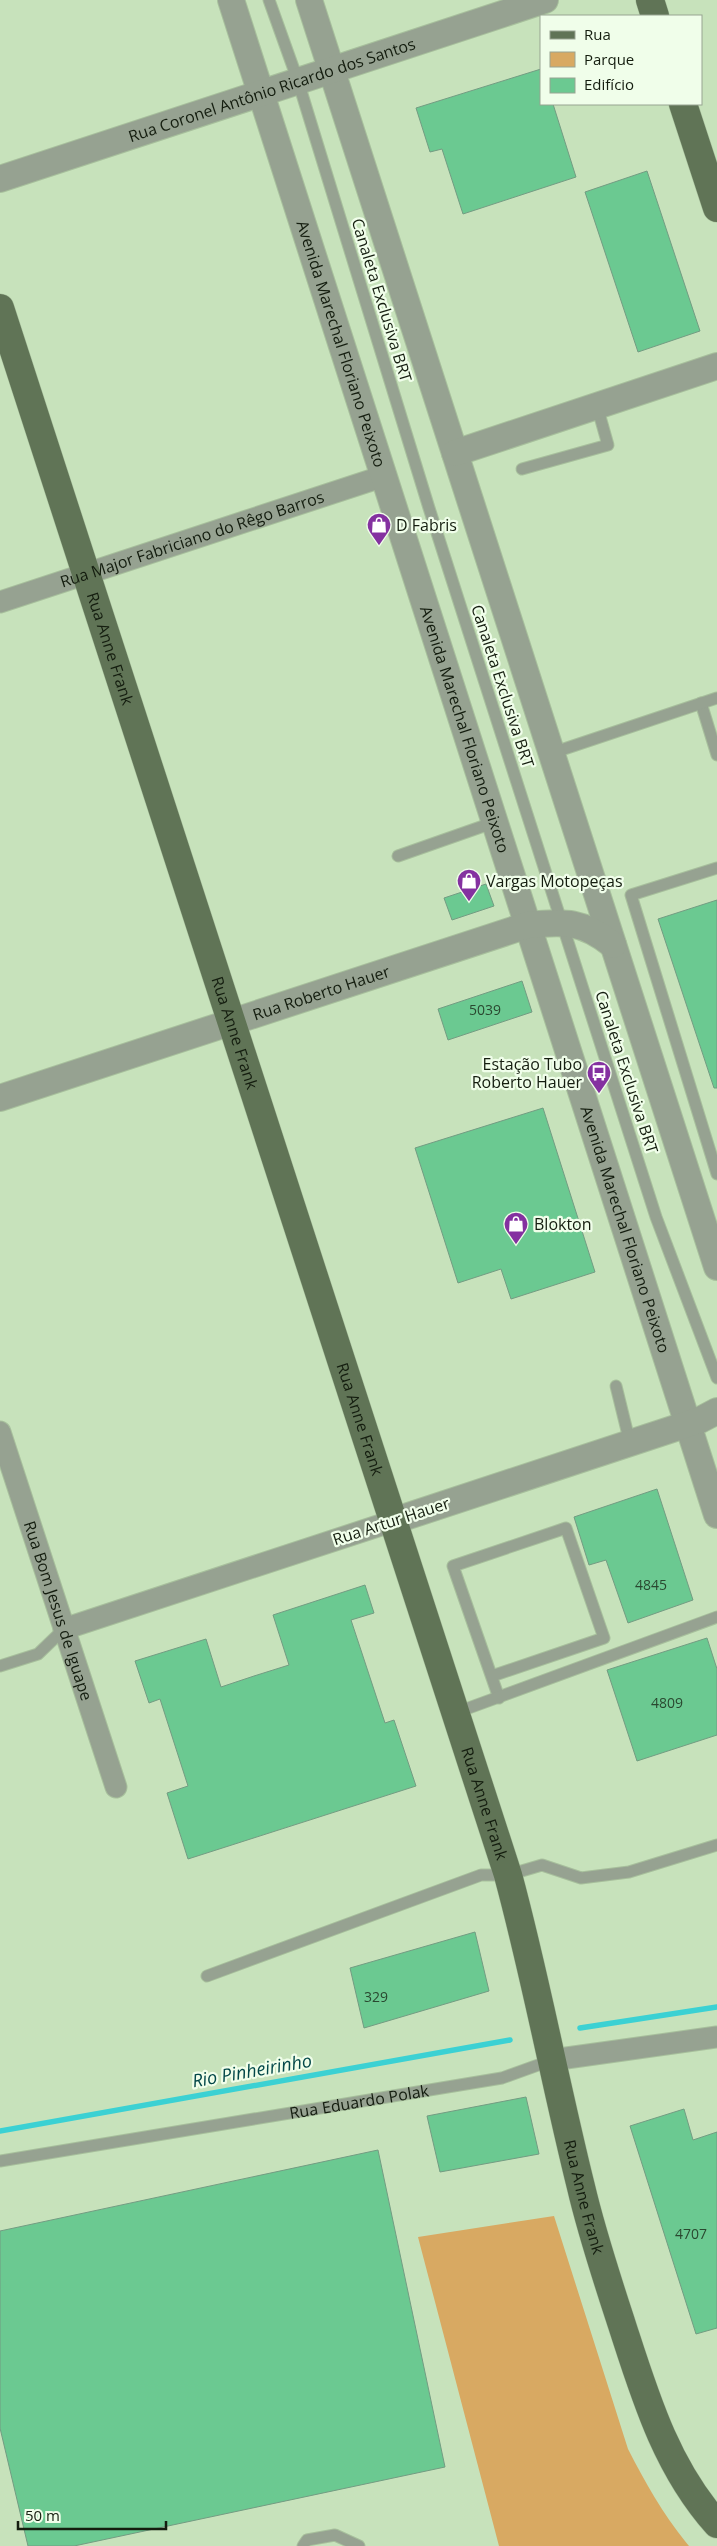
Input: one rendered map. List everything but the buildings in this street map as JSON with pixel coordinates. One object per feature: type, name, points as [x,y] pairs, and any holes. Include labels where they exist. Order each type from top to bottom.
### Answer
[{"type":"main road","points":[[650,0],[655,15]]},
{"type":"main road","points":[[683,105],[717,208]]},
{"type":"main road","name":"Rua Anne Frank","points":[[0,308],[508,1874],[594,2234],[654,2418],[668,2452],[683,2481],[717,2524]]},
{"type":"street","name":"Avenida Marechal Floriano Peixoto","points":[[231,0],[717,1516]]},
{"type":"street","points":[[309,0],[717,1267]]},
{"type":"street","name":"Rua Coronel Antônio Ricardo dos Santos","points":[[0,179],[545,0]]},
{"type":"street","points":[[455,452],[717,366]]},
{"type":"street","name":"Rua Major Fabriciano do Rêgo Barros","points":[[0,602],[384,476]]},
{"type":"street","points":[[562,921],[580,925],[598,933],[613,945]]},
{"type":"street","name":"Rua Roberto Hauer","points":[[0,1098],[528,924],[562,921]]},
{"type":"street","name":"Rua Artur Hauer","points":[[64,1629],[688,1424],[717,1411]]},
{"type":"street","name":"Rua Bom Jesus de Iguape","points":[[0,1432],[116,1787]]},
{"type":"street","name":"Rua Eduardo Polak","points":[[552,2060],[717,2037]]},
{"type":"lane","name":"Canaleta Exclusiva BRT","points":[[269,0],[298,81],[430,508],[656,1217],[717,1378]]},
{"type":"lane","points":[[522,469],[608,444],[598,406]]},
{"type":"lane","points":[[552,753],[717,698]]},
{"type":"lane","points":[[701,703],[717,755]]},
{"type":"lane","points":[[398,856],[495,822]]},
{"type":"lane","points":[[717,868],[631,895],[717,1174]]},
{"type":"lane","points":[[616,1386],[630,1443]]},
{"type":"lane","points":[[492,1676],[604,1638],[566,1528],[453,1566],[499,1698]]},
{"type":"lane","points":[[455,1713],[717,1617]]},
{"type":"lane","points":[[0,1666],[38,1654],[64,1629]]},
{"type":"lane","points":[[208,1976],[481,1875],[508,1874],[542,1865],[581,1878],[629,1872],[717,1845]]},
{"type":"lane","name":"Rua Eduardo Polak","points":[[0,2161],[502,2078],[552,2060]]},
{"type":"lane","points":[[304,2546],[307,2540],[335,2535],[359,2546]]},
{"type":"green space","points":[[554,2216],[628,2449],[671,2523],[689,2546],[499,2546],[418,2237]]},
{"type":"waterway","name":"Rio Pinheirinho","points":[[580,2028],[717,2007]]},
{"type":"waterway","name":"Rio Pinheirinho","points":[[0,2131],[510,2040]]},
{"type":"place","name":"D Fabris","points":[[379,546]]},
{"type":"place","name":"Vargas Motopeças","points":[[469,902]]},
{"type":"place","name":"Estação Tubo Roberto Hauer","points":[[599,1094]]},
{"type":"place","name":"Blokton","points":[[516,1245]]}]
